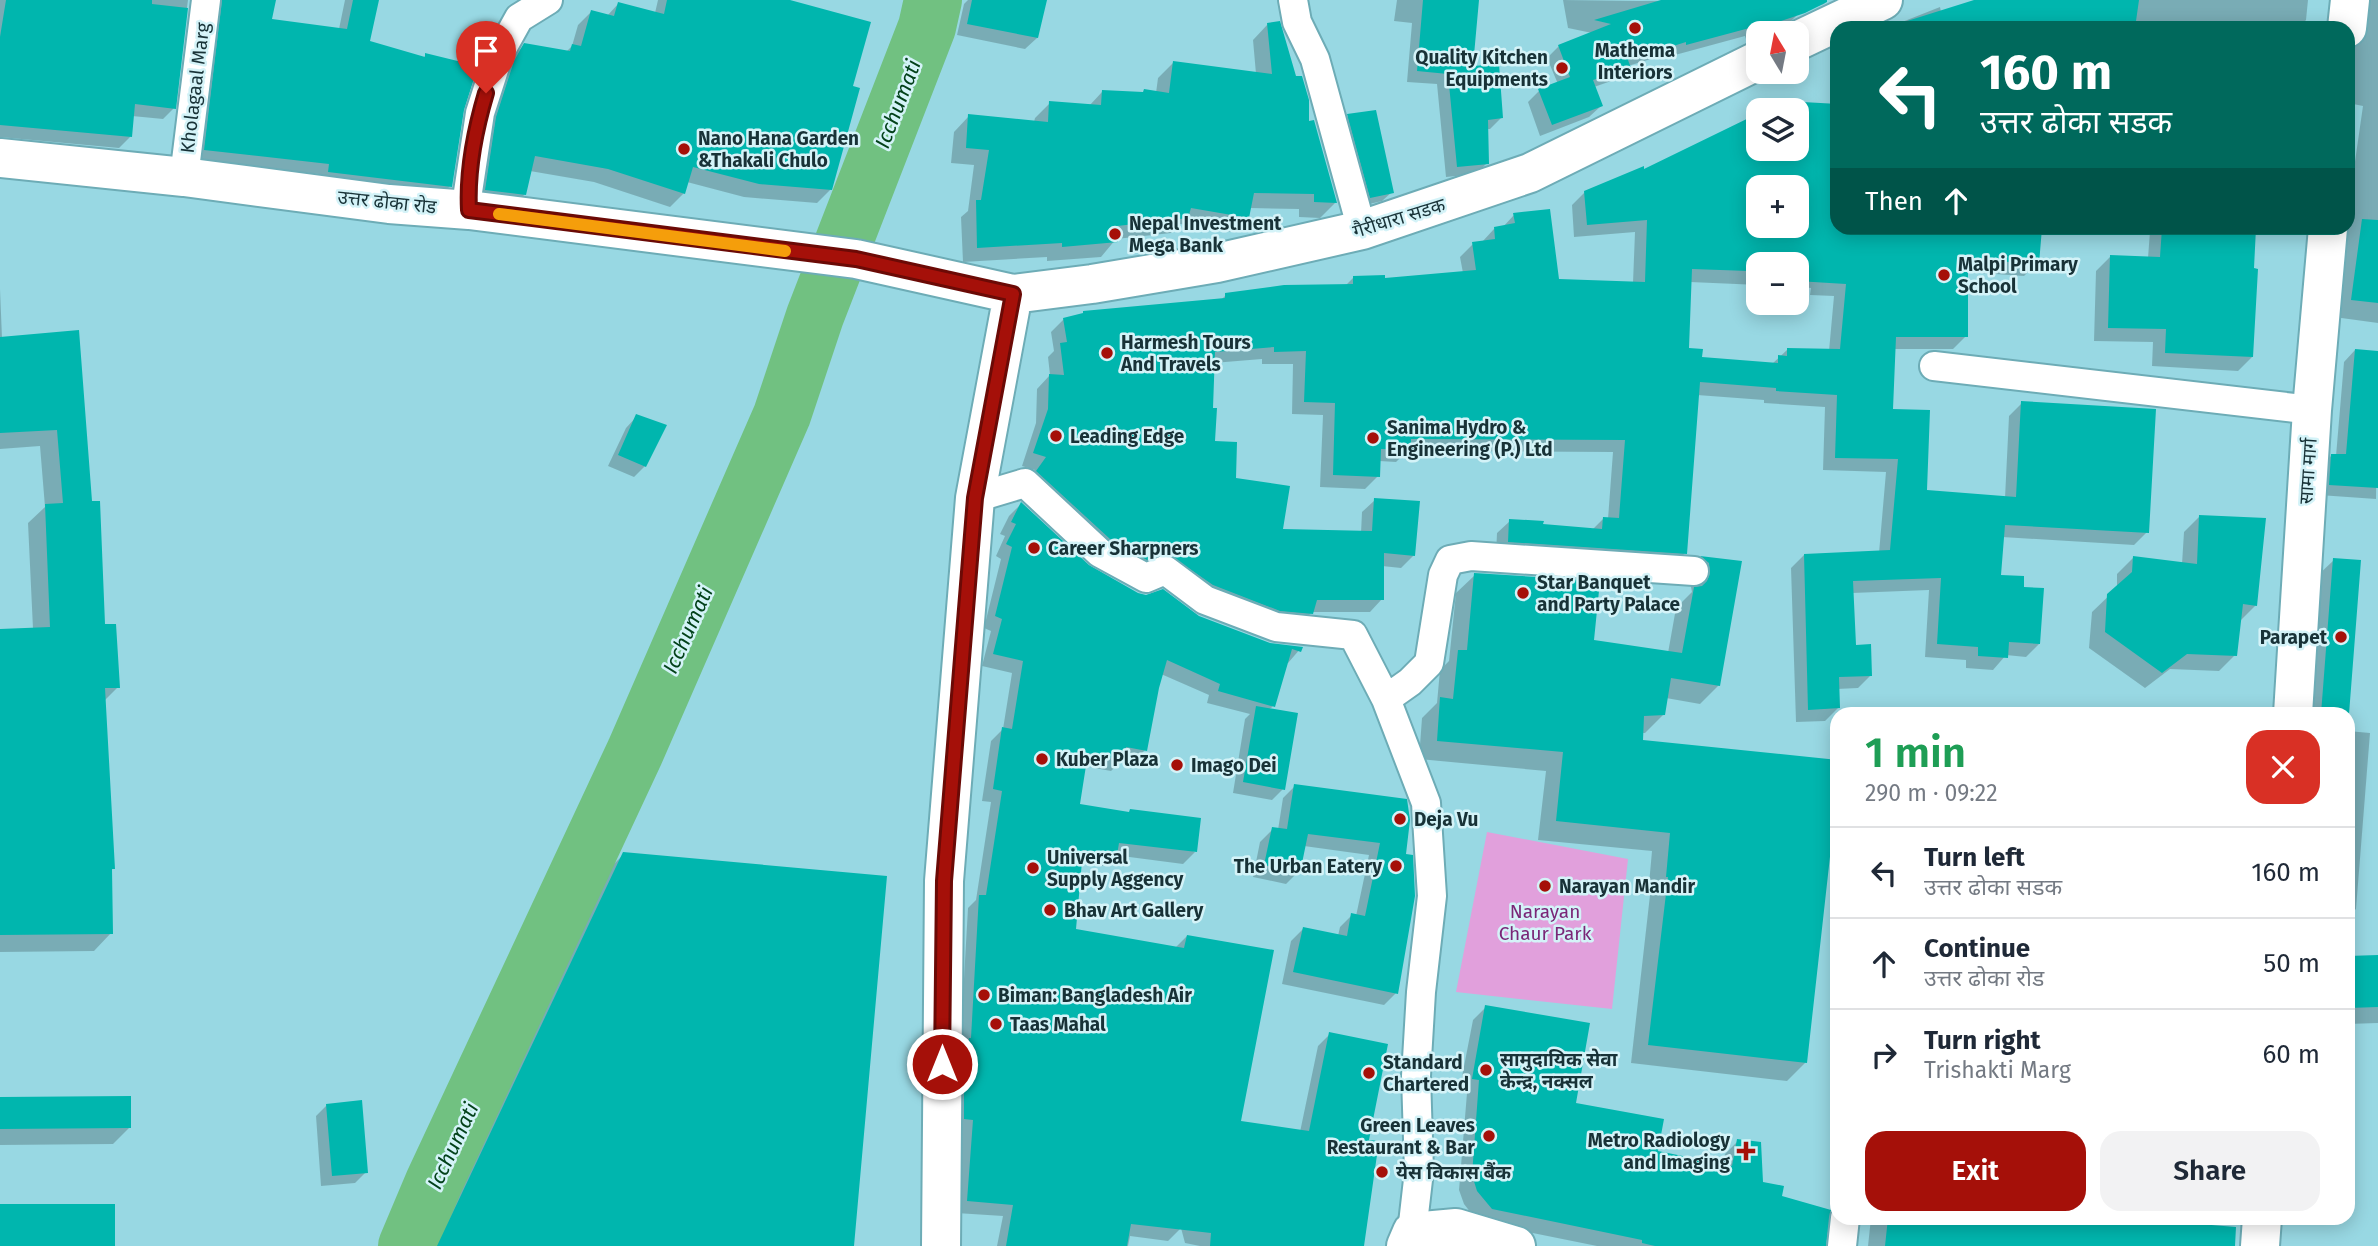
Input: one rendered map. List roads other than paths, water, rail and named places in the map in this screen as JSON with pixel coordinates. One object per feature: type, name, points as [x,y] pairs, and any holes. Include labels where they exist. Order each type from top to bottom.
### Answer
[{"type":"main road","points":[[1839,21],[1883,0]]},
{"type":"main road","points":[[2348,21],[2350,0]]},
{"type":"main road","points":[[1810,35],[1830,25]]},
{"type":"main road","name":"गैरीधारा सडक","points":[[856,259],[1013,294],[1217,263],[1362,230],[1530,173],[1746,66]]},
{"type":"main road","name":"उत्तर ढोका रोड","points":[[0,158],[184,177],[389,204],[469,210],[856,259]]},
{"type":"main road","name":"सामा मार्ग","points":[[2293,707],[2312,410],[2327,235]]},
{"type":"main road","points":[[941,1246],[944,881],[975,498],[1013,294]]},
{"type":"main road","points":[[2260,1246],[2262,1225]]},
{"type":"main road","points":[[1409,1239],[1456,1228],[1516,1246]]},
{"type":"street","name":"Kholagaal Marg","points":[[184,177],[206,0]]},
{"type":"street","points":[[469,210],[469,182],[480,113],[499,54],[519,18],[548,0]]},
{"type":"street","points":[[1293,0],[1297,22],[1315,59],[1362,230]]},
{"type":"street","points":[[1934,366],[2312,410]]},
{"type":"street","points":[[975,498],[1025,483],[1100,553],[1146,578],[1165,570],[1205,600],[1276,627],[1353,635],[1387,699],[1426,803],[1432,896],[1421,992],[1416,1076],[1419,1171],[1409,1239]]},
{"type":"street","points":[[1387,699],[1416,677],[1429,663],[1443,575],[1450,560],[1471,556],[1694,571]]},
{"type":"street","points":[[1842,1246],[1844,1225]]},
{"type":"waterway","name":"Icchumati","points":[[407,1246],[434,1182],[635,752],[782,415],[815,316],[927,27],[933,0]]},
{"type":"place","name":"Mathema Interiors","points":[[1635,28]]},
{"type":"place","name":"Quality Kitchen Equipments","points":[[1562,68]]},
{"type":"place","name":"Nano Hana Garden &Thakali Chulo","points":[[684,149]]},
{"type":"place","name":"Nepal Investment Mega Bank","points":[[1115,234]]},
{"type":"place","name":"Malpi Primary School","points":[[1944,275]]},
{"type":"place","name":"Harmesh Tours And Travels","points":[[1107,353]]},
{"type":"place","name":"Leading Edge","points":[[1056,436]]},
{"type":"place","name":"Sanima Hydro & Engineering (P.) Ltd","points":[[1373,438]]},
{"type":"place","name":"Career Sharpners","points":[[1034,548]]},
{"type":"place","name":"Star Banquet and Party Palace","points":[[1523,593]]},
{"type":"place","name":"Parapet","points":[[2341,637]]},
{"type":"place","name":"Kuber Plaza","points":[[1042,759]]},
{"type":"place","name":"Imago Dei","points":[[1177,765]]},
{"type":"place","name":"Deja Vu","points":[[1400,819]]},
{"type":"place","name":"The Urban Eatery","points":[[1396,866]]},
{"type":"place","name":"Universal Supply Aggency","points":[[1033,868]]},
{"type":"place","name":"Narayan Mandir","points":[[1545,886]]},
{"type":"place","name":"Bhav Art Gallery","points":[[1050,910]]},
{"type":"place","name":"Biman: Bangladesh Air","points":[[984,995]]},
{"type":"place","name":"Taas Mahal","points":[[996,1024]]},
{"type":"place","name":"सामुदायिक सेवा केन्द्र, नक्सल","points":[[1486,1070]]},
{"type":"place","name":"Standard Chartered","points":[[1369,1073]]},
{"type":"place","name":"Green Leaves Restaurant & Bar","points":[[1489,1136]]},
{"type":"place","name":"Metro Radiology and Imaging","points":[[1746,1151]]},
{"type":"place","name":"येस विकास बैंक","points":[[1382,1172]]},
{"type":"park label","name":"Narayan Chaur Park","points":[[1545,922]]}]
